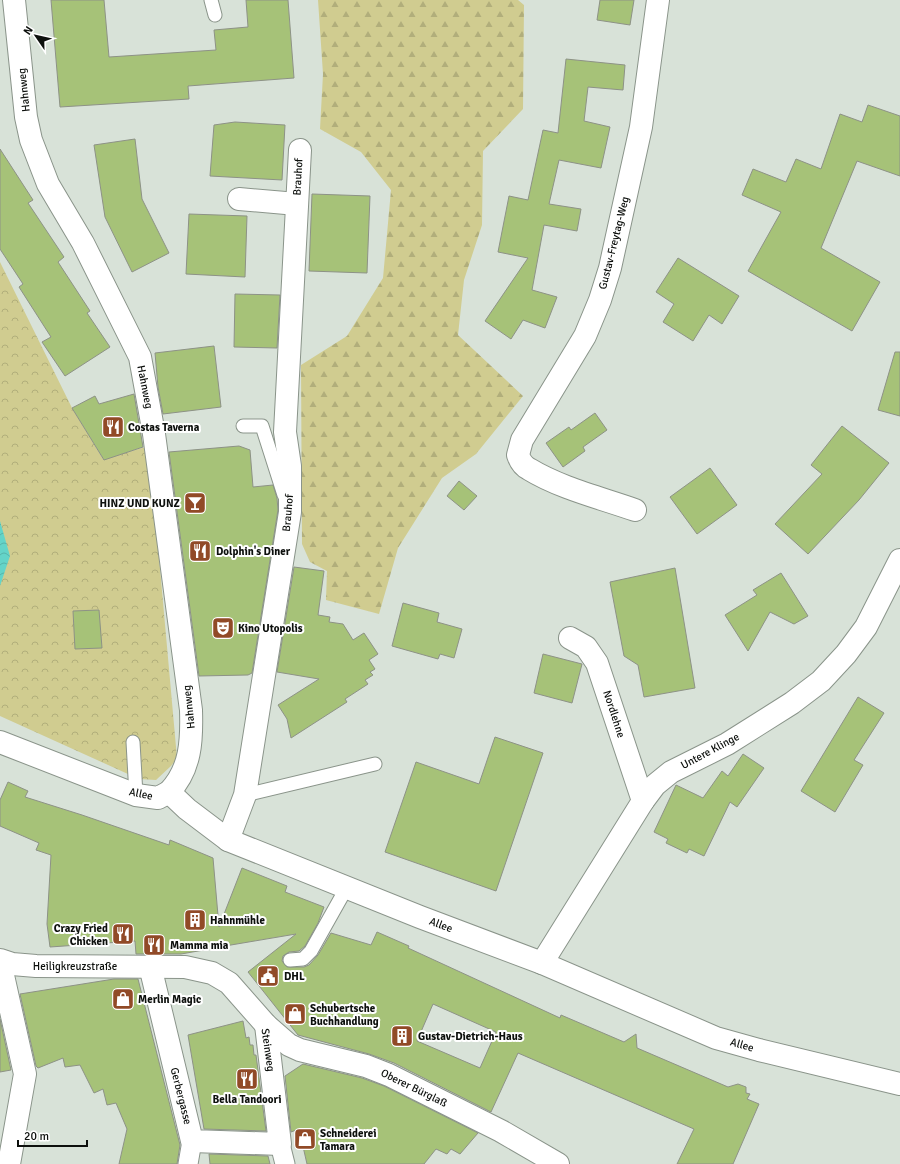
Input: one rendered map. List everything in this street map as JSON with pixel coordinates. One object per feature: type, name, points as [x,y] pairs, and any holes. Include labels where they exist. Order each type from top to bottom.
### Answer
[{"type":"street","name":"Hahnweg","points":[[14,0],[26,117],[31,140],[48,184],[83,243],[140,357],[154,434],[191,710],[192,738],[186,765],[179,782],[170,792]]},
{"type":"street","name":"Gustav-Freytag-Weg","points":[[635,510],[553,481],[528,469],[521,463],[518,455],[522,440],[585,336],[600,300],[610,268],[641,128],[658,0]]},
{"type":"street","name":"Brauhof","points":[[228,840],[244,795],[290,512],[290,466],[285,432],[300,150]]},
{"type":"street","name":"Brauhof","points":[[239,199],[297,204]]},
{"type":"street","name":"Untere Klinge","points":[[542,963],[643,801],[655,785],[670,772],[727,744],[792,703],[821,681],[846,654],[866,627],[900,560]]},
{"type":"street","name":"Nordlehne","points":[[570,638],[586,647],[597,663],[643,801]]},
{"type":"street","name":"Allee","points":[[0,742],[136,795],[158,798],[170,792],[187,809],[228,840],[542,963],[716,1038],[759,1050],[900,1084]]},
{"type":"street","name":"Heiligkreuzstraße","points":[[0,962],[36,966],[150,966]]},
{"type":"street","points":[[0,962],[25,1074],[9,1164]]},
{"type":"street","name":"Steinweg","points":[[150,966],[185,967],[212,973],[229,983],[266,1025],[282,1154]]},
{"type":"street","name":"Gerbergasse","points":[[150,966],[192,1141]]},
{"type":"street","name":"Oberer Bürglaß","points":[[266,1025],[289,1045],[300,1050],[366,1066],[389,1075],[501,1131],[558,1164]]},
{"type":"street","points":[[188,1164],[192,1141],[282,1154]]},
{"type":"lane","points":[[211,0],[216,15]]},
{"type":"lane","points":[[243,426],[262,426],[290,512]]},
{"type":"lane","points":[[132,742],[136,795]]},
{"type":"lane","points":[[244,795],[375,764]]},
{"type":"lane","points":[[290,960],[303,959],[311,951],[347,887]]},
{"type":"green space","points":[[318,0],[518,0],[524,5],[523,109],[483,151],[482,225],[464,280],[458,335],[523,396],[476,454],[442,478],[398,548],[379,614],[326,600],[327,571],[310,562],[302,544],[301,365],[347,336],[383,278],[391,190],[361,152],[320,129],[323,74]]},
{"type":"green space","points":[[0,262],[72,408],[103,459],[149,446],[177,758],[156,780],[139,779],[0,716]]},
{"type":"water","points":[[0,521],[10,556],[0,586]]},
{"type":"building","points":[[51,0],[104,0],[109,57],[216,50],[214,30],[248,27],[246,0],[288,0],[294,78],[188,86],[189,99],[60,107]]},
{"type":"building","points":[[600,0],[634,0],[630,25],[597,20]]},
{"type":"building","points":[[566,59],[625,65],[623,90],[588,87],[584,121],[610,127],[601,168],[559,160],[549,204],[581,209],[577,231],[544,225],[532,290],[557,297],[545,328],[523,320],[511,339],[485,321],[528,258],[498,252],[509,196],[528,200],[543,130],[558,133]]},
{"type":"building","points":[[868,105],[900,116],[900,176],[857,161],[821,248],[880,282],[852,331],[748,271],[781,212],[742,195],[753,169],[786,182],[796,159],[821,169],[840,114],[862,122]]},
{"type":"building","points":[[235,122],[285,125],[282,180],[210,176],[214,125]]},
{"type":"building","points":[[135,139],[142,199],[169,253],[132,272],[105,217],[94,145]]},
{"type":"building","points":[[0,149],[33,200],[28,203],[64,257],[58,262],[90,311],[87,313],[110,347],[65,376],[42,342],[51,337],[19,287],[23,284],[0,249]]},
{"type":"building","points":[[312,194],[370,196],[367,273],[309,271]]},
{"type":"building","points":[[189,214],[247,216],[245,277],[186,274]]},
{"type":"building","points":[[678,258],[739,296],[722,324],[709,315],[693,341],[663,322],[674,304],[656,292]]},
{"type":"building","points":[[235,294],[280,295],[277,348],[234,347]]},
{"type":"building","points":[[214,346],[221,407],[163,414],[158,387],[155,353]]},
{"type":"building","points":[[895,352],[900,352],[900,416],[878,410]]},
{"type":"building","name":"Costas Taverna","points":[[134,394],[143,447],[104,460],[72,408],[95,396],[99,404]]},
{"type":"building","points":[[595,413],[607,430],[583,447],[585,451],[563,467],[546,443],[569,427],[571,430]]},
{"type":"building","points":[[842,426],[889,463],[859,500],[808,554],[775,524],[822,474],[811,465]]},
{"type":"building","points":[[239,446],[250,450],[253,487],[273,485],[277,498],[278,510],[252,673],[248,675],[199,676],[169,452]]},
{"type":"building","points":[[710,468],[737,505],[697,534],[670,497]]},
{"type":"building","points":[[459,481],[477,496],[464,510],[447,496]]},
{"type":"building","points":[[294,567],[324,571],[318,615],[330,617],[329,622],[343,624],[353,640],[364,633],[378,654],[369,660],[375,669],[370,672],[373,675],[365,680],[368,684],[345,699],[347,702],[291,738],[287,719],[278,705],[319,679],[277,672]]},
{"type":"building","points":[[675,568],[695,688],[644,697],[638,665],[624,656],[610,582]]},
{"type":"building","points":[[781,573],[808,616],[794,624],[770,612],[748,651],[725,615],[757,595],[753,590]]},
{"type":"building","points":[[403,603],[439,613],[437,622],[462,629],[454,658],[440,654],[438,659],[392,646]]},
{"type":"building","points":[[99,610],[102,648],[75,649],[73,611]]},
{"type":"building","points":[[543,654],[582,664],[572,703],[534,693]]},
{"type":"building","points":[[858,697],[884,713],[854,760],[863,765],[835,812],[801,791]]},
{"type":"building","points":[[495,737],[543,753],[496,891],[385,852],[416,762],[479,784]]},
{"type":"building","points":[[743,754],[764,768],[737,807],[730,802],[704,856],[689,849],[687,853],[666,843],[668,839],[654,832],[676,785],[703,798],[722,771],[728,776]]},
{"type":"building","points":[[8,782],[28,791],[25,797],[169,845],[170,840],[213,858],[219,927],[242,868],[287,886],[285,892],[324,907],[318,923],[305,946],[299,951],[289,952],[283,956],[282,961],[287,967],[304,967],[309,965],[318,955],[331,933],[371,945],[377,932],[409,946],[408,948],[560,1018],[561,1015],[624,1042],[636,1034],[637,1048],[728,1087],[738,1084],[746,1087],[746,1093],[750,1094],[747,1099],[759,1104],[733,1164],[677,1164],[694,1129],[518,1053],[491,1112],[394,1063],[369,1054],[298,1035],[248,972],[296,934],[225,946],[221,941],[221,947],[181,954],[136,954],[135,941],[50,947],[47,924],[51,855],[36,850],[39,843],[0,826],[0,800]],"holes":[[[433,1004],[496,1032],[480,1068],[417,1041]]]},
{"type":"building","points":[[114,979],[138,979],[180,1145],[177,1164],[119,1164],[127,1129],[116,1103],[107,1105],[103,1089],[94,1093],[80,1065],[65,1067],[63,1058],[38,1068],[36,1066],[20,994]]},
{"type":"building","points":[[0,1019],[11,1070],[0,1072]]},
{"type":"building","points":[[243,1021],[246,1038],[249,1037],[250,1045],[253,1045],[254,1055],[256,1055],[266,1131],[204,1129],[188,1035]]},
{"type":"building","points":[[303,1064],[362,1078],[384,1086],[478,1133],[460,1154],[451,1149],[447,1154],[436,1149],[424,1164],[307,1164],[299,1129],[291,1132],[285,1076]]},
{"type":"building","points":[[209,1154],[268,1156],[270,1164],[210,1164]]},
{"type":"place","name":"Costas Taverna","points":[[113,427]]},
{"type":"place","name":"HINZ UND KUNZ","points":[[195,503]]},
{"type":"place","name":"Dolphin's Diner","points":[[200,551]]},
{"type":"place","name":"Kino Utopolis","points":[[223,628]]},
{"type":"place","name":"Hahnmühle","points":[[195,920]]},
{"type":"place","name":"Crazy Fried Chicken","points":[[123,934]]},
{"type":"place","name":"Mamma mia","points":[[154,945]]},
{"type":"place","name":"DHL","points":[[268,976]]},
{"type":"place","name":"Merlin Magic","points":[[123,999]]},
{"type":"place","name":"Schubertsche Buchhandlung","points":[[295,1014]]},
{"type":"place","name":"Gustav-Dietrich-Haus","points":[[402,1036]]},
{"type":"place","name":"Bella Tandoori","points":[[247,1079]]},
{"type":"place","name":"Schneiderei Tamara","points":[[305,1139]]}]
